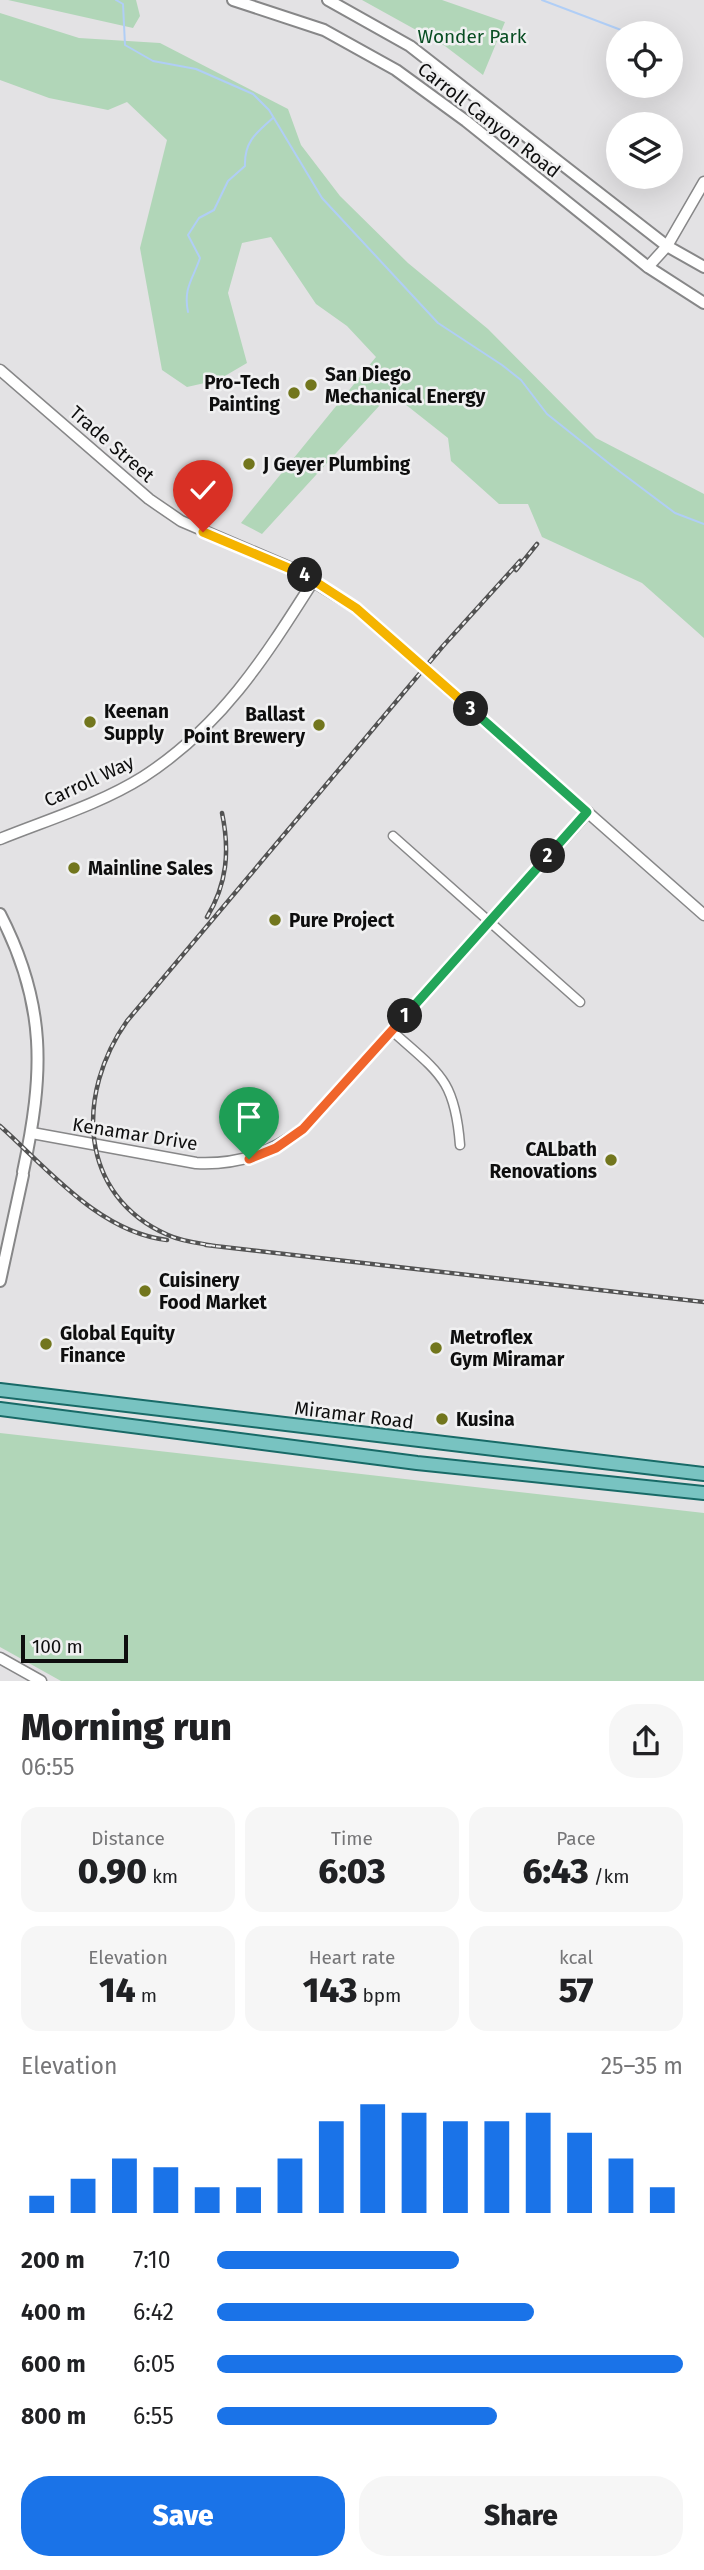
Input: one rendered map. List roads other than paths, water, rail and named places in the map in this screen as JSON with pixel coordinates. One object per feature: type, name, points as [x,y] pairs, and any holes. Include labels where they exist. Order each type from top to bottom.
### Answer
[{"type":"main road","name":"Carroll Canyon Road","points":[[233,0],[324,30],[396,70],[466,121],[648,267],[704,303]]},
{"type":"main road","name":"Carroll Canyon Road","points":[[328,0],[410,46],[667,246],[704,267]]},
{"type":"main road","points":[[0,914],[17,946],[36,1017],[39,1081],[32,1133],[0,1281]]},
{"type":"main road","name":"Miramar Road","points":[[0,1390],[704,1474]]},
{"type":"main road","name":"Miramar Road","points":[[0,1409],[417,1463],[704,1493]]},
{"type":"street","points":[[648,267],[667,246],[704,183]]},
{"type":"street","name":"Trade Street","points":[[0,370],[149,499],[181,521],[314,580],[356,608],[704,915]]},
{"type":"street","name":"Carroll Way","points":[[0,839],[110,794],[181,751],[226,707],[259,668],[314,580]]},
{"type":"street","name":"Kenamar Drive","points":[[32,1133],[196,1163],[222,1164],[249,1159],[276,1148],[303,1129],[587,812]]},
{"type":"street","points":[[393,836],[580,1002]]},
{"type":"street","points":[[392,1031],[442,1076],[451,1090],[457,1109],[460,1145]]},
{"type":"street","points":[[0,1658],[40,1681]]},
{"type":"waterway","points":[[116,0],[123,4],[125,45],[153,61],[196,69],[253,94],[269,110],[322,198],[438,323],[521,380],[547,414],[611,465],[675,513],[704,524]]},
{"type":"waterway","points":[[542,0],[606,24]]},
{"type":"waterway","points":[[188,312],[188,290],[200,258],[188,235],[199,218],[214,210],[228,181],[245,166],[252,139],[273,118]]},
{"type":"railway","points":[[516,570],[537,544]]},
{"type":"railway","points":[[215,1246],[168,1235],[138,1217],[116,1195],[102,1169],[94,1140],[94,1110],[99,1079],[110,1049],[127,1021],[443,646],[520,561]]},
{"type":"railway","points":[[207,917],[219,892],[225,867],[226,841],[222,813]]},
{"type":"railway","points":[[0,1126],[56,1179],[97,1212],[142,1235],[167,1240]]},
{"type":"railway","points":[[206,1245],[704,1302]]},
{"type":"place","name":"San Diego Mechanical Energy","points":[[311,385]]},
{"type":"place","name":"Pro-Tech Painting","points":[[294,393]]},
{"type":"place","name":"J Geyer Plumbing","points":[[249,464]]},
{"type":"place","name":"Keenan Supply","points":[[90,722]]},
{"type":"place","name":"Ballast Point Brewery","points":[[319,725]]},
{"type":"place","name":"Mainline Sales","points":[[74,868]]},
{"type":"place","name":"Pure Project","points":[[275,920]]},
{"type":"place","name":"CALbath Renovations","points":[[611,1160]]},
{"type":"place","name":"Cuisinery Food Market","points":[[145,1291]]},
{"type":"place","name":"Global Equity Finance","points":[[46,1344]]},
{"type":"place","name":"Metroflex Gym Miramar","points":[[436,1348]]},
{"type":"place","name":"Kusina","points":[[442,1419]]},
{"type":"park label","name":"Wonder Park","points":[[472,36]]}]
